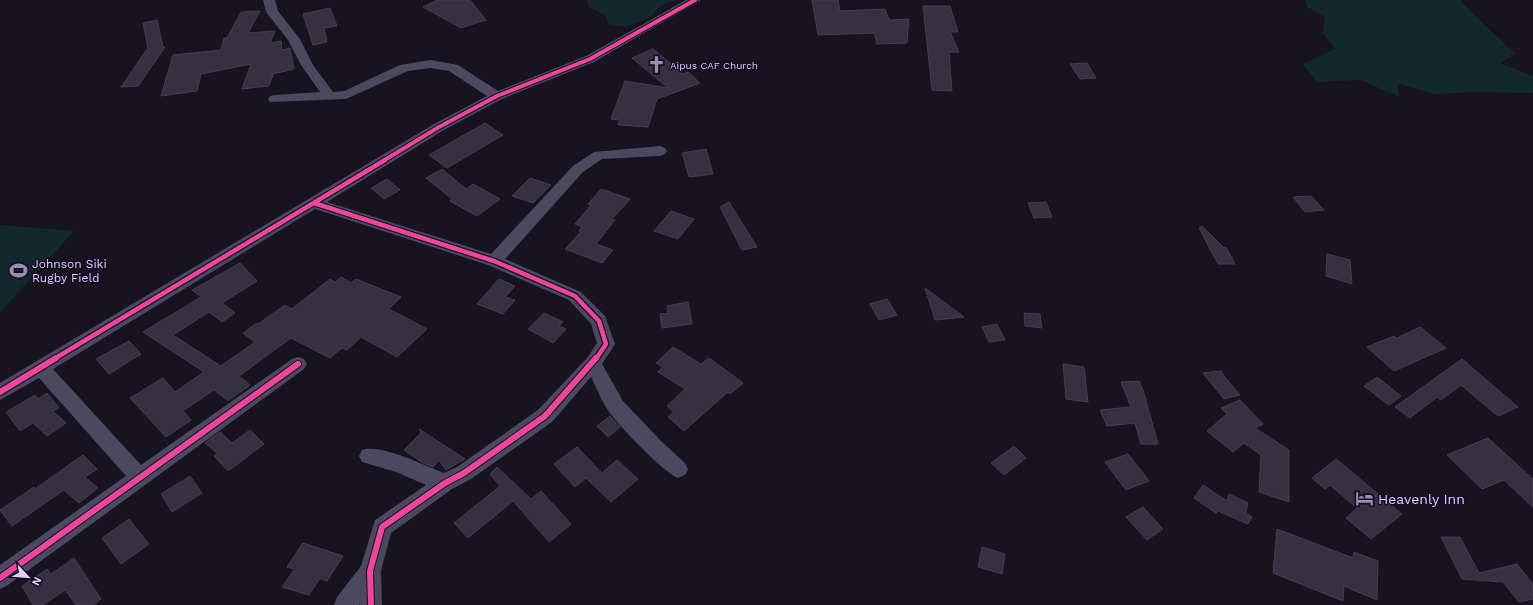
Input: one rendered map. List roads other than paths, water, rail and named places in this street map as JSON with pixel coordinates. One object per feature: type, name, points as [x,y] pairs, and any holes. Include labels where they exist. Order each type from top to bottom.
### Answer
[{"type":"street","points":[[269,0],[272,12],[294,39],[307,65],[329,96]]},
{"type":"street","points":[[0,392],[254,237],[314,203],[439,127],[497,96],[590,59],[695,0]]},
{"type":"street","points":[[275,99],[346,95],[406,68],[431,64],[453,68],[497,96]]},
{"type":"street","points":[[494,262],[578,169],[599,155],[660,151]]},
{"type":"street","points":[[314,203],[494,262],[575,296],[599,321],[606,344],[594,363],[545,416],[464,473],[445,483],[382,527],[370,571],[371,605]]},
{"type":"street","points":[[594,363],[616,407],[653,446],[678,469]]},
{"type":"street","points":[[0,578],[298,364]]},
{"type":"street","points":[[40,367],[140,478]]},
{"type":"street","points":[[369,456],[399,464],[445,483]]},
{"type":"street","points":[[345,605],[370,571]]},
{"type":"place","name":"Aipus CAF Church","points":[[657,65]]},
{"type":"place","name":"Johnson Siki Rugby Field","points":[[19,271]]},
{"type":"place","name":"Heavenly Inn","points":[[1365,499]]}]
